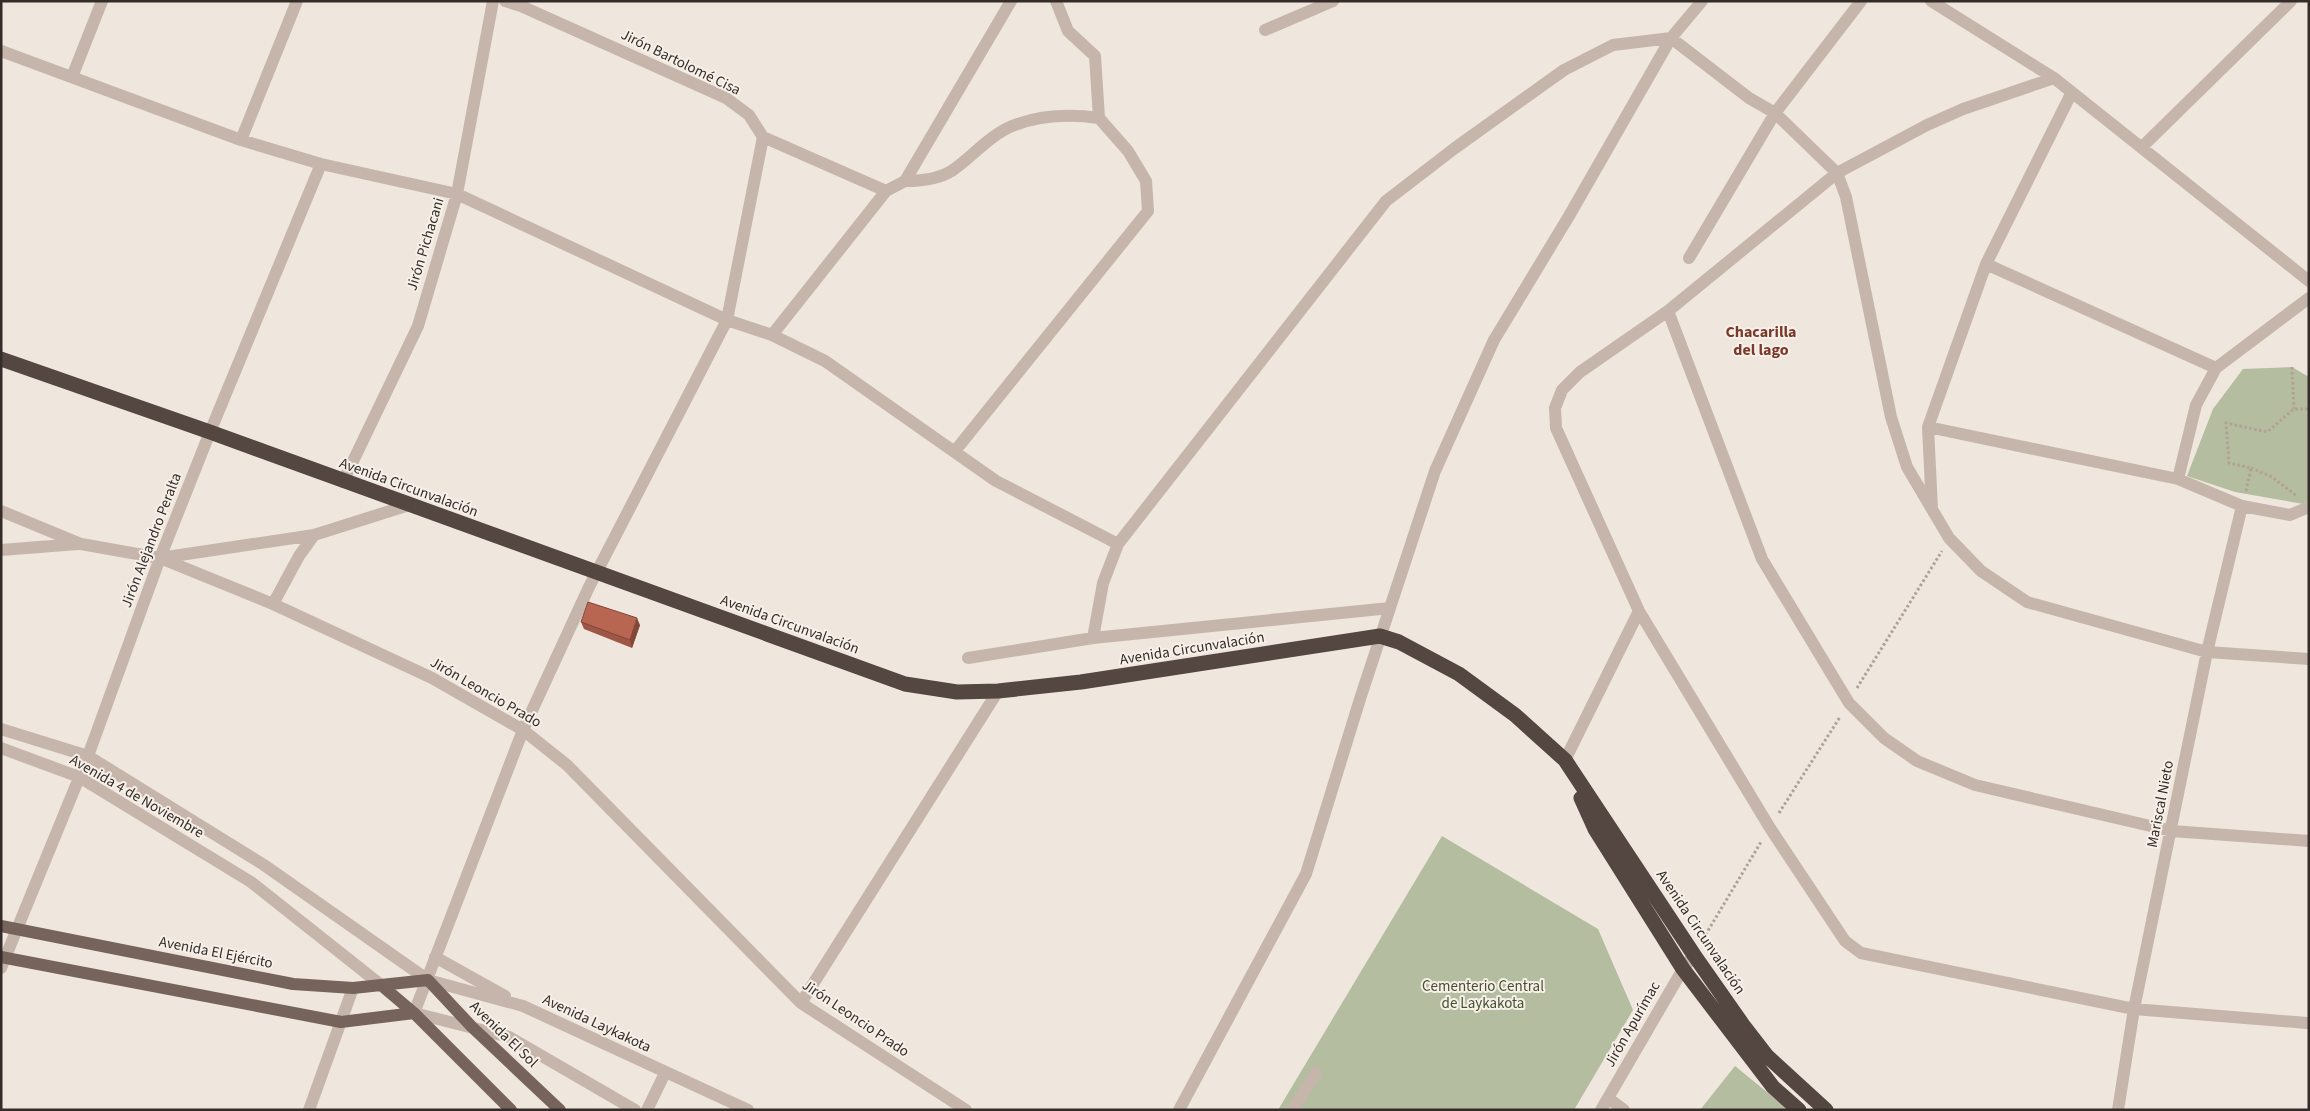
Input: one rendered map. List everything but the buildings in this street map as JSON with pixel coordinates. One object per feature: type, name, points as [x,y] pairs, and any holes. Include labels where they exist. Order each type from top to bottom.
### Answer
[{"type":"highway","name":"Avenida Circunvalación","points":[[1,359],[210,432],[343,482],[905,684],[957,692],[998,692],[1081,682],[1380,636],[1399,642],[1459,674],[1515,715],[1565,760],[1694,955],[1767,1056],[1826,1110]]},
{"type":"highway","name":"Avenida Circunvalación","points":[[1565,760],[1595,829],[1683,969],[1774,1087],[1799,1110]]},
{"type":"main road","name":"Avenida El Ejército","points":[[1,926],[292,984],[353,988],[428,980]]},
{"type":"main road","points":[[3,961],[341,1022],[414,1013]]},
{"type":"main road","name":"Avenida El Sol","points":[[428,980],[472,1027],[560,1110]]},
{"type":"main road","points":[[381,985],[414,1013],[511,1110]]},
{"type":"street","points":[[72,77],[102,1]]},
{"type":"street","points":[[241,140],[297,1]]},
{"type":"street","name":"Jirón Pichacani","points":[[343,482],[418,326],[457,194],[493,1]]},
{"type":"street","name":"Jirón Bartolomé Cisa","points":[[505,1],[524,4],[726,98],[749,115],[763,137]]},
{"type":"street","points":[[905,181],[1011,1]]},
{"type":"street","points":[[955,450],[1148,211],[1146,181],[1128,151],[1099,118],[1095,56],[1068,31],[1056,1]]},
{"type":"street","points":[[1266,30],[1333,1]]},
{"type":"street","points":[[1179,1110],[1306,874],[1380,636],[1435,471],[1494,340],[1569,216],[1671,38],[1702,1]]},
{"type":"street","points":[[1689,258],[1775,114],[1861,1]]},
{"type":"street","points":[[1931,1],[2054,78],[2309,281]]},
{"type":"street","points":[[2142,147],[2290,1]]},
{"type":"street","points":[[1093,638],[1104,583],[1118,544],[1386,201],[1454,148],[1564,70],[1613,45],[1671,38],[1749,98],[1775,114],[1838,173],[1846,197],[1891,417],[1906,467],[1949,538],[1981,571],[2027,602],[2207,652],[2309,659]]},
{"type":"street","points":[[1,51],[241,140],[320,164],[457,194],[727,320],[772,335],[825,361],[955,450],[996,481],[1118,544]]},
{"type":"street","points":[[2054,78],[1963,109],[1927,125],[1838,173],[1668,311],[1580,372],[1562,390],[1556,408],[1556,428],[1639,611],[1770,828],[1845,941],[1860,953],[2134,1010],[2307,1023]]},
{"type":"street","points":[[1932,512],[1928,426],[1986,264],[2072,92]]},
{"type":"street","points":[[772,335],[886,191],[905,181],[924,181],[952,171],[981,146],[1011,127],[1036,119],[1070,114],[1099,118]]},
{"type":"street","points":[[635,1110],[510,1037],[414,1013],[524,730],[596,572],[727,320],[763,137],[886,191]]},
{"type":"street","name":"Jirón Alejandro Peralta","points":[[3,961],[88,756],[160,558],[320,164]]},
{"type":"street","points":[[1986,264],[2216,368]]},
{"type":"street","points":[[2178,479],[2196,405],[2216,368],[2309,298]]},
{"type":"street","points":[[1668,311],[1762,559],[1849,702],[1884,738],[1916,761],[1967,782],[2172,831],[2309,840]]},
{"type":"street","points":[[1928,426],[2178,479],[2242,506],[2290,515],[2305,503]]},
{"type":"street","points":[[160,558],[314,535],[409,505]]},
{"type":"street","name":"Mariscal Nieto","points":[[2118,1110],[2134,1010],[2207,652],[2242,506]]},
{"type":"street","name":"Jirón Leoncio Prado","points":[[1,511],[81,544],[160,558],[273,604],[432,678],[524,730],[567,765],[801,1003],[966,1110]]},
{"type":"street","points":[[273,604],[299,556],[314,535]]},
{"type":"street","points":[[1,550],[81,544]]},
{"type":"street","points":[[968,658],[1093,638],[1390,608]]},
{"type":"street","points":[[1565,760],[1639,611]]},
{"type":"street","points":[[801,1003],[998,692]]},
{"type":"street","points":[[1,729],[88,756],[264,865],[428,980]]},
{"type":"street","name":"Avenida 4 de Noviembre","points":[[1,748],[79,777],[251,882],[381,985]]},
{"type":"street","points":[[251,882],[264,865]]},
{"type":"street","name":"Jirón Apurímac","points":[[1601,1110],[1683,969],[1694,955]]},
{"type":"street","points":[[435,957],[523,1006]]},
{"type":"street","name":"Avenida Laykakota","points":[[428,980],[523,1006],[748,1110]]},
{"type":"street","points":[[309,1110],[353,988]]},
{"type":"street","points":[[647,1110],[665,1073]]},
{"type":"street","points":[[1292,1110],[1316,1073]]},
{"type":"street","points":[[1608,1098],[1624,1110]]},
{"type":"path","points":[[2292,367],[2294,409]]},
{"type":"path","points":[[2305,503],[2272,477],[2251,468],[2229,463],[2226,423],[2267,432],[2294,409],[2309,409]]},
{"type":"path","points":[[2242,506],[2251,468]]},
{"type":"path","points":[[1694,955],[1949,538]]},
{"type":"green space","points":[[2292,367],[2309,377],[2309,505],[2235,492],[2187,476],[2213,409],[2243,369]]},
{"type":"green space","name":"Cementerio Central de Laykakota","points":[[1442,836],[1598,929],[1633,1010],[1574,1110],[1278,1110]]},
{"type":"green space","points":[[1735,1066],[1789,1110],[1700,1110]]},
{"type":"district","name":"Chacarilla del lago","points":[[1761,340]]}]
